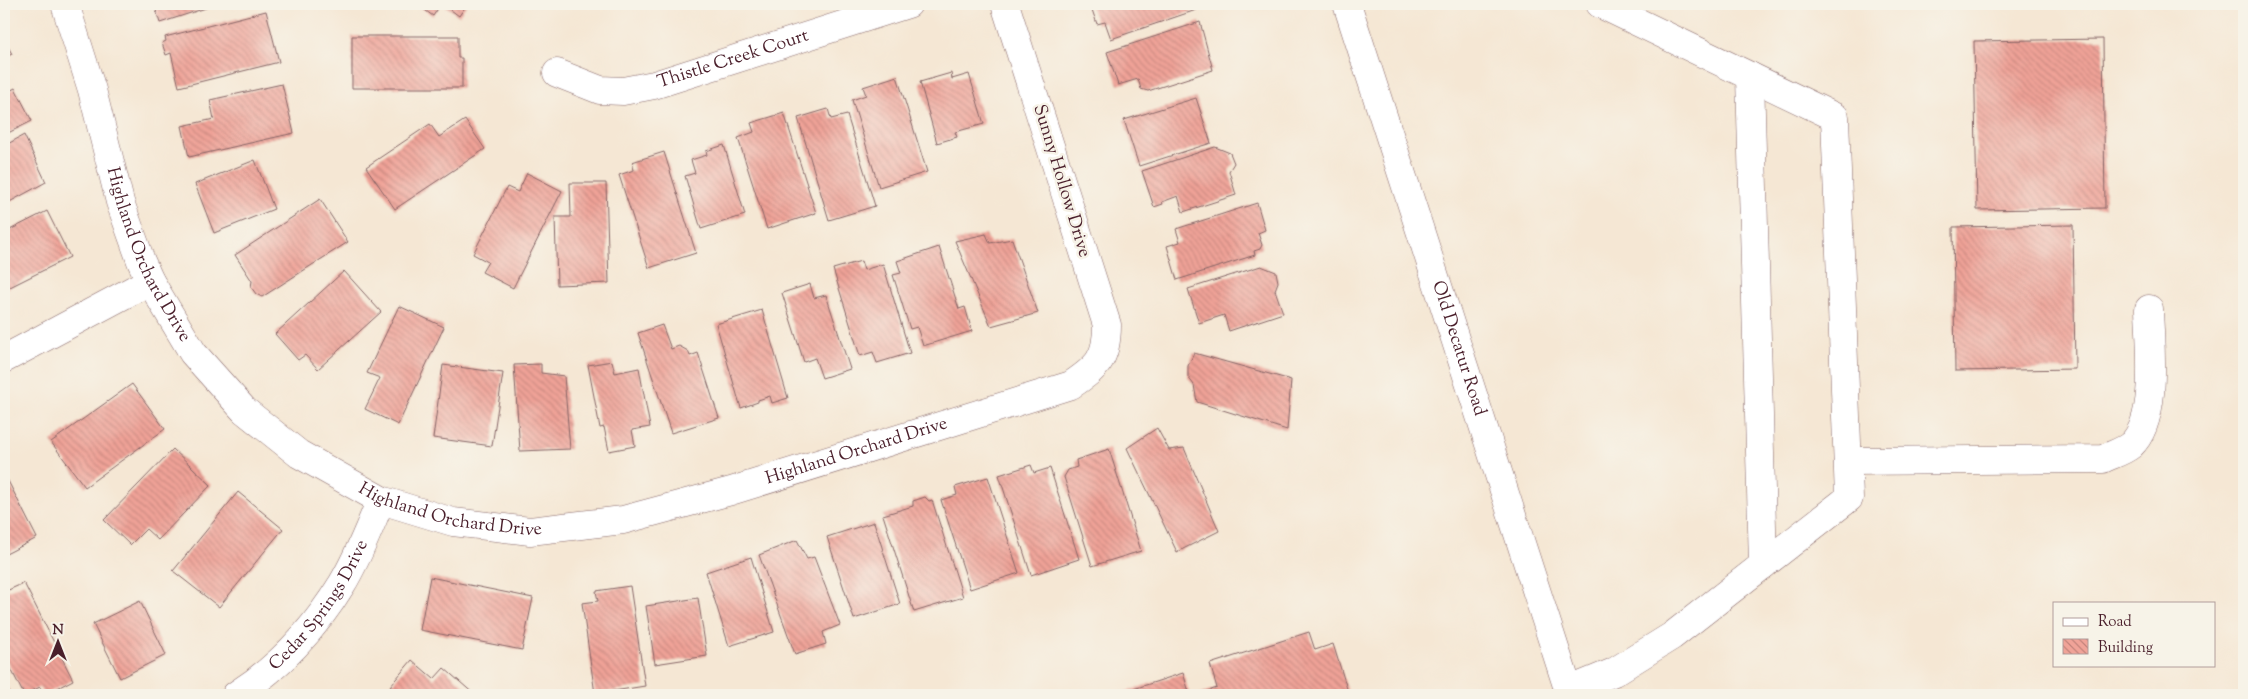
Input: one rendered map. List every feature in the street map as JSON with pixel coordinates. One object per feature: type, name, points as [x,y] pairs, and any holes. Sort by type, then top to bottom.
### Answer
[{"type":"street","name":"Highland Orchard Drive","points":[[65,4],[92,90],[120,202],[150,281],[193,353],[244,410],[299,454],[382,500],[453,522],[530,531],[623,520],[731,491],[1071,385],[1091,372],[1102,359]]},
{"type":"street","name":"Thistle Creek Court","points":[[557,73],[600,90],[623,91],[654,85],[908,4]]},
{"type":"street","name":"Sunny Hollow Drive","points":[[1005,4],[1107,325],[1107,342],[1102,359]]},
{"type":"street","name":"Old Decatur Road","points":[[1347,4],[1569,693]]},
{"type":"street","points":[[1569,693],[1614,672],[1672,636],[1849,498],[1835,117],[1600,4]]},
{"type":"street","points":[[1750,76],[1763,565]]},
{"type":"street","points":[[4,359],[150,281]]},
{"type":"street","points":[[1848,461],[2103,459],[2110,456],[2131,445],[2147,420],[2152,374],[2148,309]]},
{"type":"street","name":"Cedar Springs Drive","points":[[236,695],[257,682],[303,639],[342,583],[382,500]]},
{"type":"building","points":[[154,4],[218,4],[160,23]]},
{"type":"building","points":[[424,4],[441,4],[433,16],[422,8]]},
{"type":"building","points":[[443,4],[467,4],[459,16]]},
{"type":"building","points":[[1090,4],[1201,4],[1202,8],[1111,39],[1105,22],[1097,24]]},
{"type":"building","points":[[266,11],[279,62],[179,87],[171,53],[166,55],[162,43],[166,41],[165,37]]},
{"type":"building","points":[[1200,22],[1213,70],[1148,91],[1141,89],[1138,79],[1118,85],[1107,52]]},
{"type":"building","points":[[352,36],[458,36],[458,58],[462,58],[462,88],[352,88]]},
{"type":"building","points":[[4,39],[12,54],[4,58]]},
{"type":"building","points":[[2103,39],[2105,208],[1977,210],[1974,41]]},
{"type":"building","points":[[951,73],[952,79],[969,74],[984,124],[955,132],[957,137],[937,143],[920,82]]},
{"type":"building","points":[[897,76],[927,172],[879,187],[852,100],[866,95],[863,87]]},
{"type":"building","points":[[282,84],[294,133],[189,157],[182,126],[214,119],[210,100]]},
{"type":"building","points":[[15,88],[32,121],[4,135],[4,94]]},
{"type":"building","points":[[1196,98],[1211,143],[1139,166],[1124,120]]},
{"type":"building","points":[[828,109],[831,119],[847,115],[875,206],[829,220],[798,118]]},
{"type":"building","points":[[784,113],[816,213],[767,229],[738,138],[754,132],[751,123]]},
{"type":"building","points":[[465,120],[485,149],[395,209],[366,167],[430,124],[439,137]]},
{"type":"building","points":[[24,135],[46,182],[4,205],[4,146]]},
{"type":"building","points":[[724,145],[745,215],[701,229],[685,176],[695,173],[691,160],[707,155],[706,151]]},
{"type":"building","points":[[1215,147],[1230,153],[1234,163],[1229,171],[1236,195],[1183,212],[1178,196],[1154,207],[1142,171]]},
{"type":"building","points":[[664,152],[696,253],[649,268],[619,175],[634,170],[632,162]]},
{"type":"building","points":[[255,160],[274,209],[214,233],[195,184]]},
{"type":"building","points":[[527,173],[562,191],[513,288],[482,272],[488,262],[473,254],[507,187],[518,192]]},
{"type":"building","points":[[570,183],[606,183],[609,283],[557,285],[555,217],[571,217]]},
{"type":"building","points":[[320,199],[348,242],[262,297],[256,294],[251,287],[252,281],[235,255]]},
{"type":"building","points":[[1257,203],[1265,230],[1258,233],[1262,245],[1260,249],[1254,251],[1255,255],[1177,280],[1167,246],[1180,242],[1176,229]]},
{"type":"building","points":[[47,211],[70,257],[4,290],[4,233]]},
{"type":"building","points":[[2073,225],[2075,369],[1955,371],[1953,227]]},
{"type":"building","points":[[986,234],[990,243],[1012,239],[1038,313],[991,326],[955,241]]},
{"type":"building","points":[[939,247],[959,309],[965,307],[972,331],[923,346],[917,327],[910,329],[893,275],[901,273],[897,261]]},
{"type":"building","points":[[861,261],[864,270],[883,264],[910,353],[877,363],[873,352],[860,356],[833,269]]},
{"type":"building","points":[[1261,266],[1276,272],[1278,282],[1275,290],[1283,313],[1229,331],[1224,315],[1199,323],[1188,289]]},
{"type":"building","points":[[344,271],[381,312],[318,369],[305,355],[298,360],[275,334]]},
{"type":"building","points":[[810,284],[814,298],[826,295],[850,369],[822,378],[815,358],[804,362],[782,293]]},
{"type":"building","points":[[399,306],[444,327],[398,425],[365,409],[380,378],[367,373]]},
{"type":"building","points":[[762,310],[788,398],[772,403],[770,396],[741,408],[716,324]]},
{"type":"building","points":[[662,325],[671,349],[679,346],[688,351],[690,356],[698,353],[719,418],[671,433],[638,333]]},
{"type":"building","points":[[1194,353],[1291,380],[1287,430],[1197,402],[1194,385],[1188,377],[1188,366]]},
{"type":"building","points":[[612,361],[615,373],[639,368],[650,427],[632,430],[635,446],[609,451],[604,427],[600,428],[588,365]]},
{"type":"building","points":[[541,364],[541,373],[564,376],[570,449],[520,451],[514,365]]},
{"type":"building","points":[[443,365],[503,373],[492,446],[433,438]]},
{"type":"building","points":[[132,384],[165,429],[85,487],[51,442]]},
{"type":"building","points":[[1157,428],[1169,450],[1184,448],[1219,531],[1177,552],[1127,448]]},
{"type":"building","points":[[173,449],[211,485],[158,540],[146,529],[130,545],[104,520]]},
{"type":"building","points":[[1109,449],[1141,551],[1092,566],[1064,477],[1068,470],[1077,467],[1076,460]]},
{"type":"building","points":[[1031,465],[1034,473],[1050,468],[1079,559],[1031,575],[999,475]]},
{"type":"building","points":[[4,473],[37,538],[4,555]]},
{"type":"building","points":[[988,477],[1019,573],[970,589],[941,500],[957,495],[955,487]]},
{"type":"building","points":[[238,492],[283,529],[219,607],[173,571]]},
{"type":"building","points":[[925,497],[929,501],[932,500],[963,597],[914,612],[883,515],[913,506],[913,501]]},
{"type":"building","points":[[874,522],[900,604],[854,619],[827,537]]},
{"type":"building","points":[[797,540],[807,559],[814,557],[840,625],[823,632],[826,644],[795,654],[759,555]]},
{"type":"building","points":[[751,557],[774,632],[729,646],[706,572]]},
{"type":"building","points":[[430,577],[533,598],[522,650],[420,630]]},
{"type":"building","points":[[24,583],[73,680],[44,695],[40,687],[24,695],[4,655],[4,592]]},
{"type":"building","points":[[630,586],[645,686],[595,694],[582,603],[598,601],[596,591]]},
{"type":"building","points":[[698,598],[707,656],[655,664],[646,606]]},
{"type":"building","points":[[140,601],[166,655],[120,678],[93,624]]},
{"type":"building","points":[[1309,632],[1315,650],[1333,644],[1349,695],[1196,695],[1217,688],[1210,664]]},
{"type":"building","points":[[412,660],[434,679],[444,668],[475,695],[400,695],[390,686]]},
{"type":"building","points":[[1183,673],[1190,695],[1115,695]]},
{"type":"building","points":[[4,682],[11,695],[4,695]]}]
